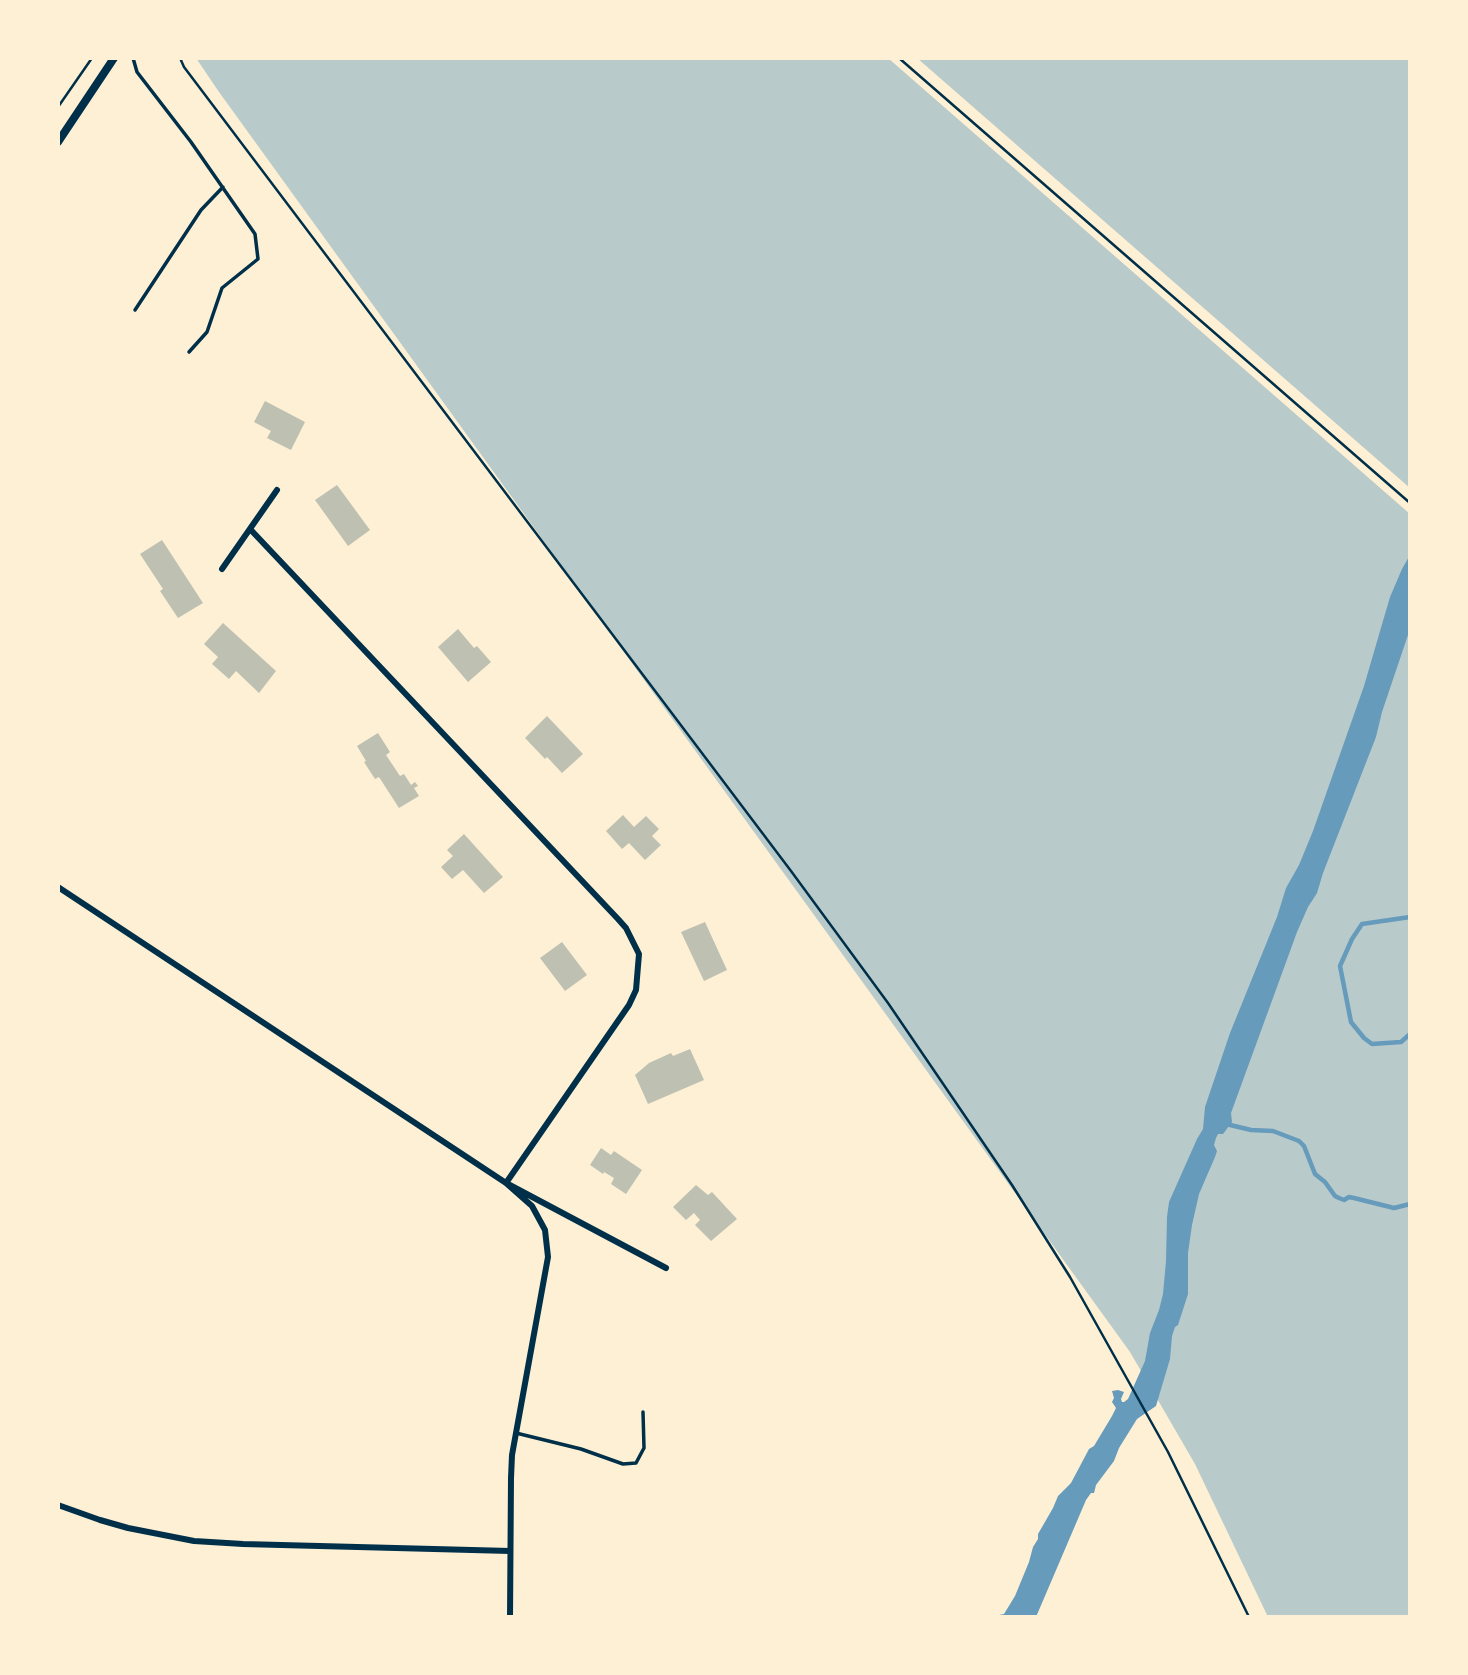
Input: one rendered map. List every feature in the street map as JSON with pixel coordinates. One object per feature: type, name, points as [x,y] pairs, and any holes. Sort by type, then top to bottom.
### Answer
[{"type":"street","points":[[58,142],[114,58]]},
{"type":"street","points":[[222,569],[277,490]]},
{"type":"street","points":[[250,529],[618,919],[626,928],[639,954],[636,990],[629,1005],[506,1183]]},
{"type":"street","points":[[58,887],[506,1183],[666,1268]]},
{"type":"street","points":[[506,1183],[532,1206],[545,1230],[548,1257],[512,1455],[510,1617]]},
{"type":"street","points":[[58,1506],[100,1521],[194,1541],[510,1551]]},
{"type":"lane","points":[[133,58],[137,72],[191,142],[255,234],[258,259],[222,288],[207,332],[189,352]]},
{"type":"lane","points":[[135,310],[201,209],[223,187]]},
{"type":"lane","points":[[516,1433],[581,1449],[623,1464],[636,1463],[644,1448],[643,1412]]},
{"type":"path","points":[[58,107],[92,58]]},
{"type":"path","points":[[180,58],[184,67],[888,1003],[1012,1185],[1070,1277],[1168,1452],[1249,1617]]},
{"type":"path","points":[[899,58],[1410,503]]},
{"type":"shaded area","points":[[196,58],[888,58],[1410,514],[1410,1617],[1268,1617],[1195,1464],[1130,1352]]},
{"type":"shaded area","points":[[917,58],[1410,58],[1410,488]]},
{"type":"water","points":[[1410,555],[1410,629],[1376,737],[1317,893],[1297,932],[1231,1113],[1232,1122],[1223,1134],[1218,1134],[1216,1138],[1214,1145],[1217,1151],[1199,1194],[1192,1225],[1188,1253],[1188,1294],[1172,1336],[1170,1359],[1156,1406],[1137,1419],[1114,1461],[1096,1485],[1094,1493],[1086,1500],[1036,1617],[997,1617],[1004,1614],[1015,1596],[1038,1534],[1058,1496],[1071,1483],[1089,1449],[1094,1446],[1112,1416],[1116,1408],[1112,1402],[1112,1391],[1124,1392],[1122,1402],[1128,1399],[1145,1361],[1150,1333],[1163,1294],[1169,1202],[1203,1129],[1205,1107],[1230,1033],[1286,888],[1313,831],[1364,686],[1390,597]]},
{"type":"building","points":[[265,401],[305,422],[291,450],[267,438],[271,431],[254,422]]},
{"type":"building","points":[[337,485],[370,530],[348,546],[315,500]]},
{"type":"building","points":[[162,540],[203,603],[178,618],[140,554]]},
{"type":"building","points":[[223,623],[276,671],[259,693],[236,671],[229,679],[212,664],[218,657],[204,644]]},
{"type":"building","points":[[458,629],[474,648],[477,646],[491,662],[468,682],[438,647]]},
{"type":"building","points":[[547,716],[583,754],[562,773],[525,738]]},
{"type":"building","points":[[378,733],[390,752],[386,755],[400,776],[404,774],[411,785],[415,782],[418,786],[414,788],[419,796],[399,808],[379,777],[375,779],[357,746]]},
{"type":"building","points":[[623,815],[634,827],[646,816],[659,829],[652,836],[661,845],[645,860],[629,843],[622,849],[606,831]]},
{"type":"building","points":[[464,834],[503,877],[484,893],[463,870],[452,879],[441,867],[453,856],[447,850]]},
{"type":"building","points":[[705,922],[727,970],[704,981],[681,932]]},
{"type":"building","points":[[562,942],[587,975],[565,991],[540,958]]},
{"type":"building","points":[[690,1049],[704,1080],[648,1104],[635,1075],[649,1063],[671,1053],[673,1056]]},
{"type":"building","points":[[601,1148],[611,1155],[614,1151],[642,1170],[626,1194],[611,1184],[614,1178],[590,1165]]},
{"type":"building","points":[[696,1185],[708,1195],[712,1192],[737,1219],[711,1241],[695,1225],[700,1220],[694,1213],[686,1220],[673,1207]]},
{"type":"waterway","points":[[1410,917],[1362,924],[1340,966],[1351,1022],[1364,1038],[1372,1044],[1401,1042],[1410,1034]]},
{"type":"waterway","points":[[1226,1124],[1251,1130],[1273,1131],[1299,1141],[1304,1146],[1315,1174],[1339,1198],[1344,1200],[1349,1197],[1394,1208],[1410,1204]]}]
